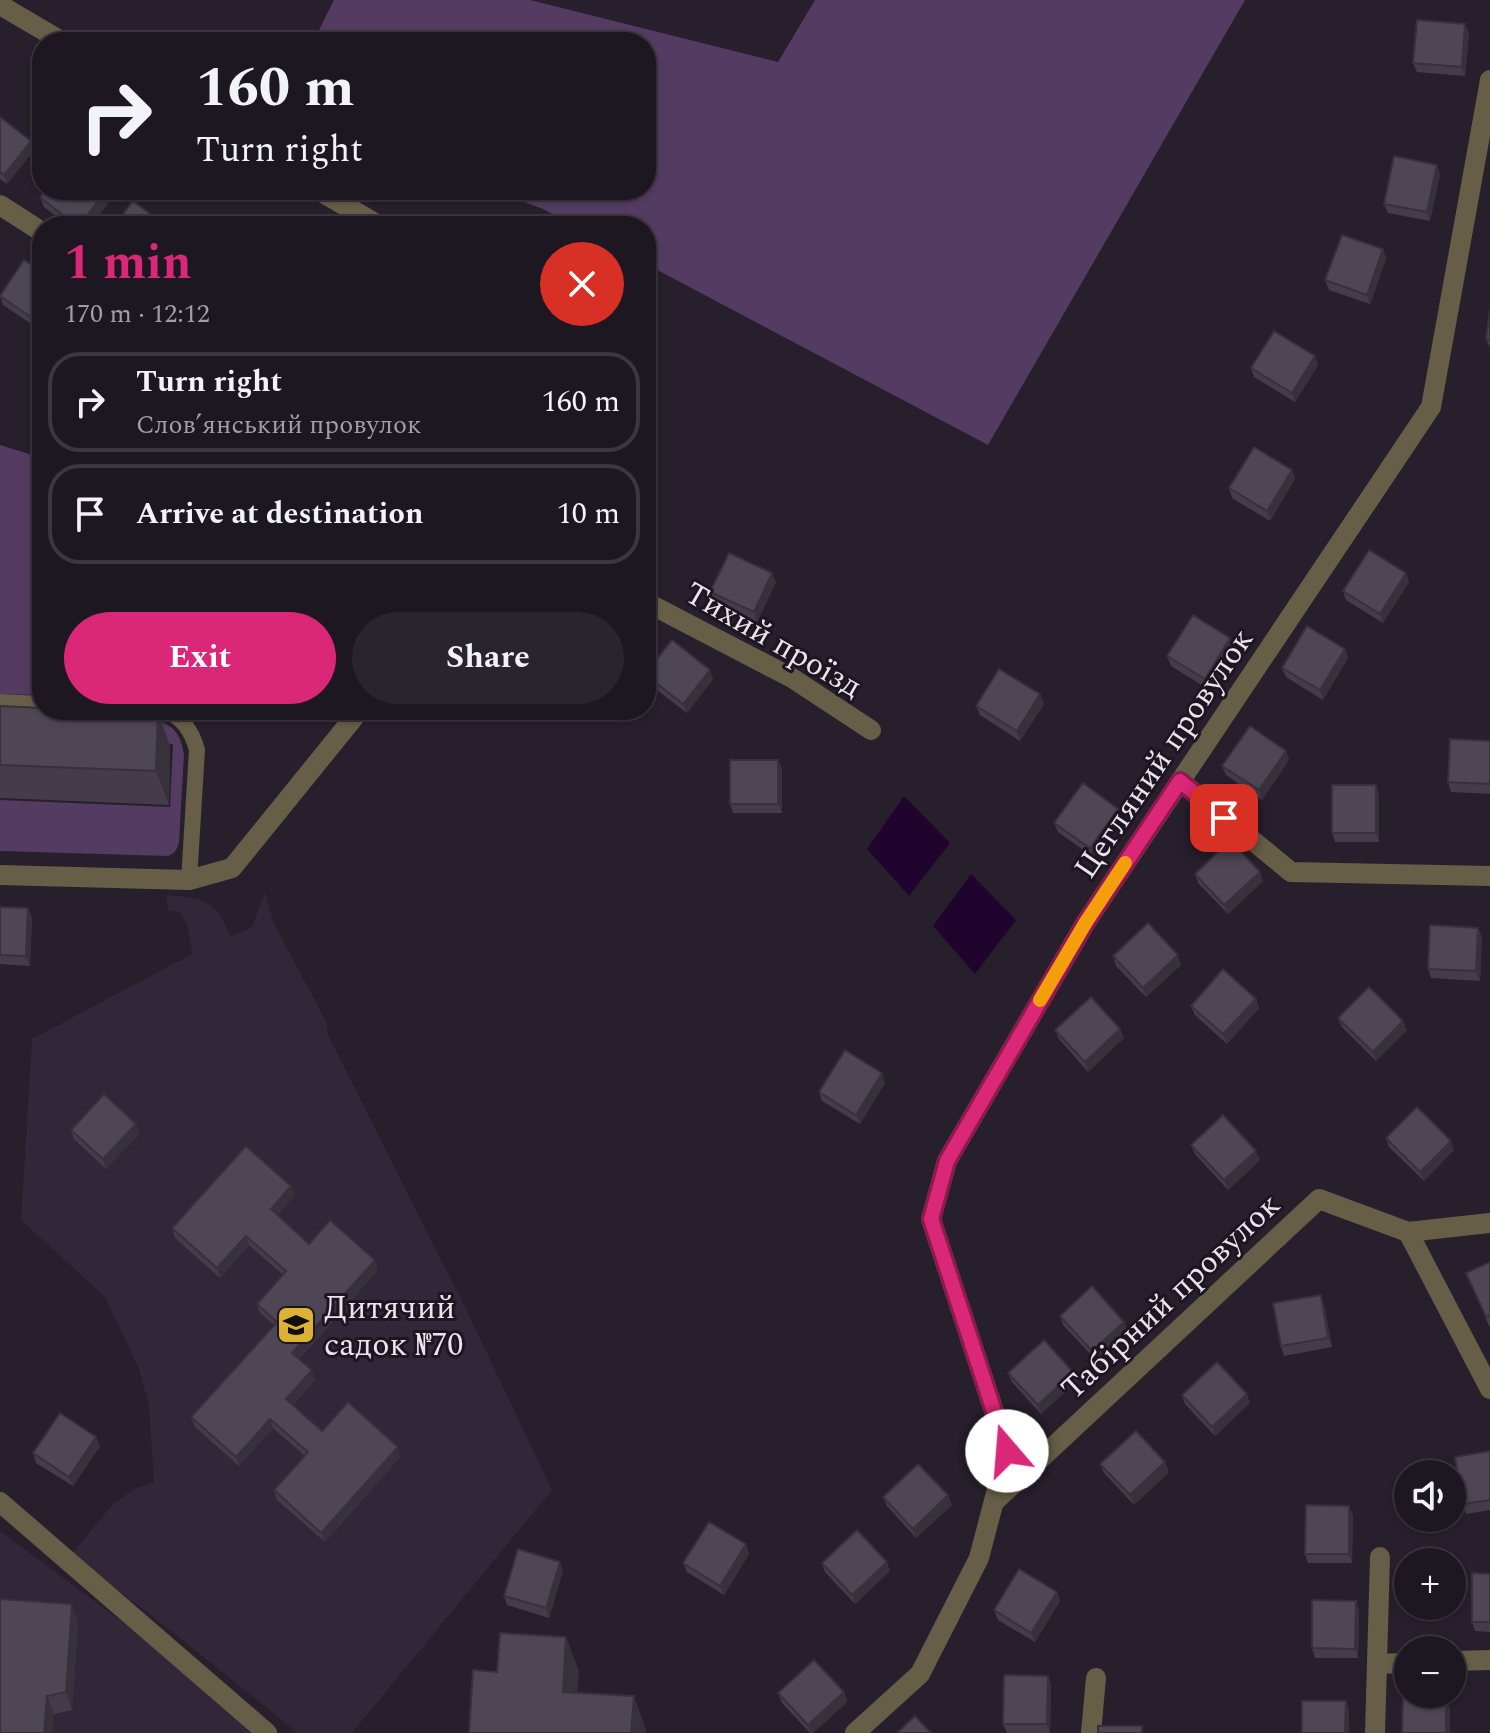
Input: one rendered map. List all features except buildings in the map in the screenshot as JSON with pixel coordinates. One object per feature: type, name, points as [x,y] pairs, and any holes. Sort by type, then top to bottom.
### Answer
[{"type":"street","points":[[0,5],[46,32]]},
{"type":"street","name":"Цегляний провулок","points":[[994,1502],[1007,1451],[931,1219],[947,1161],[1086,922],[1431,407],[1490,80]]},
{"type":"street","points":[[335,200],[363,216]]},
{"type":"street","points":[[0,205],[32,226]]},
{"type":"street","name":"Тихий проїзд","points":[[656,607],[792,678],[871,730]]},
{"type":"street","points":[[0,875],[189,880],[232,868],[352,720]]},
{"type":"street","points":[[1180,781],[1291,872],[1490,876]]},
{"type":"street","name":"Табірний провулок","points":[[994,1502],[1319,1199],[1408,1232],[1490,1223]]},
{"type":"street","points":[[1408,1232],[1490,1389]]},
{"type":"street","points":[[0,1502],[267,1733]]},
{"type":"street","points":[[855,1733],[920,1674],[979,1558],[994,1502]]},
{"type":"street","points":[[1375,1733],[1380,1557]]},
{"type":"street","points":[[1466,1661],[1490,1660]]},
{"type":"street","points":[[1377,1664],[1394,1663]]},
{"type":"street","points":[[1091,1733],[1096,1678]]},
{"type":"lane","points":[[0,702],[32,704]]},
{"type":"lane","points":[[181,720],[193,734],[197,750],[189,880]]},
{"type":"shaded area","points":[[334,0],[530,0],[778,62],[815,0],[1245,0],[988,445],[656,269],[656,216],[556,216],[519,200],[656,200],[656,32],[318,32]]},
{"type":"shaded area","points":[[0,445],[32,455],[32,695],[0,694]]},
{"type":"shaded area","points":[[156,721],[176,732],[184,754],[179,842],[174,852],[168,856],[0,851],[0,800],[170,807],[173,744],[127,743]]},
{"type":"shaded area","points":[[904,796],[950,843],[909,896],[867,849]]},
{"type":"shaded area","points":[[971,874],[1016,920],[975,974],[933,926]]},
{"type":"shaded area","name":"Дитячий садок №70","points":[[265,892],[274,924],[327,1023],[327,1033],[467,1311],[552,1490],[352,1733],[298,1733],[145,1610],[69,1557],[113,1504],[134,1489],[154,1482],[149,1406],[139,1369],[105,1297],[21,1220],[32,1039],[192,954],[188,927],[180,912],[168,911],[166,895],[188,897],[213,907],[231,937],[252,927]]},
{"type":"shaded area","points":[[0,1531],[190,1672],[270,1733],[0,1733]]},
{"type":"slow traffic","points":[[1040,1000],[1125,863]]},
{"type":"place","name":"Дитячий садок №70","points":[[296,1325]]},
{"type":"route","points":[[1007,1451],[931,1219],[947,1161],[1086,922],[1180,781],[1224,818]]}]
